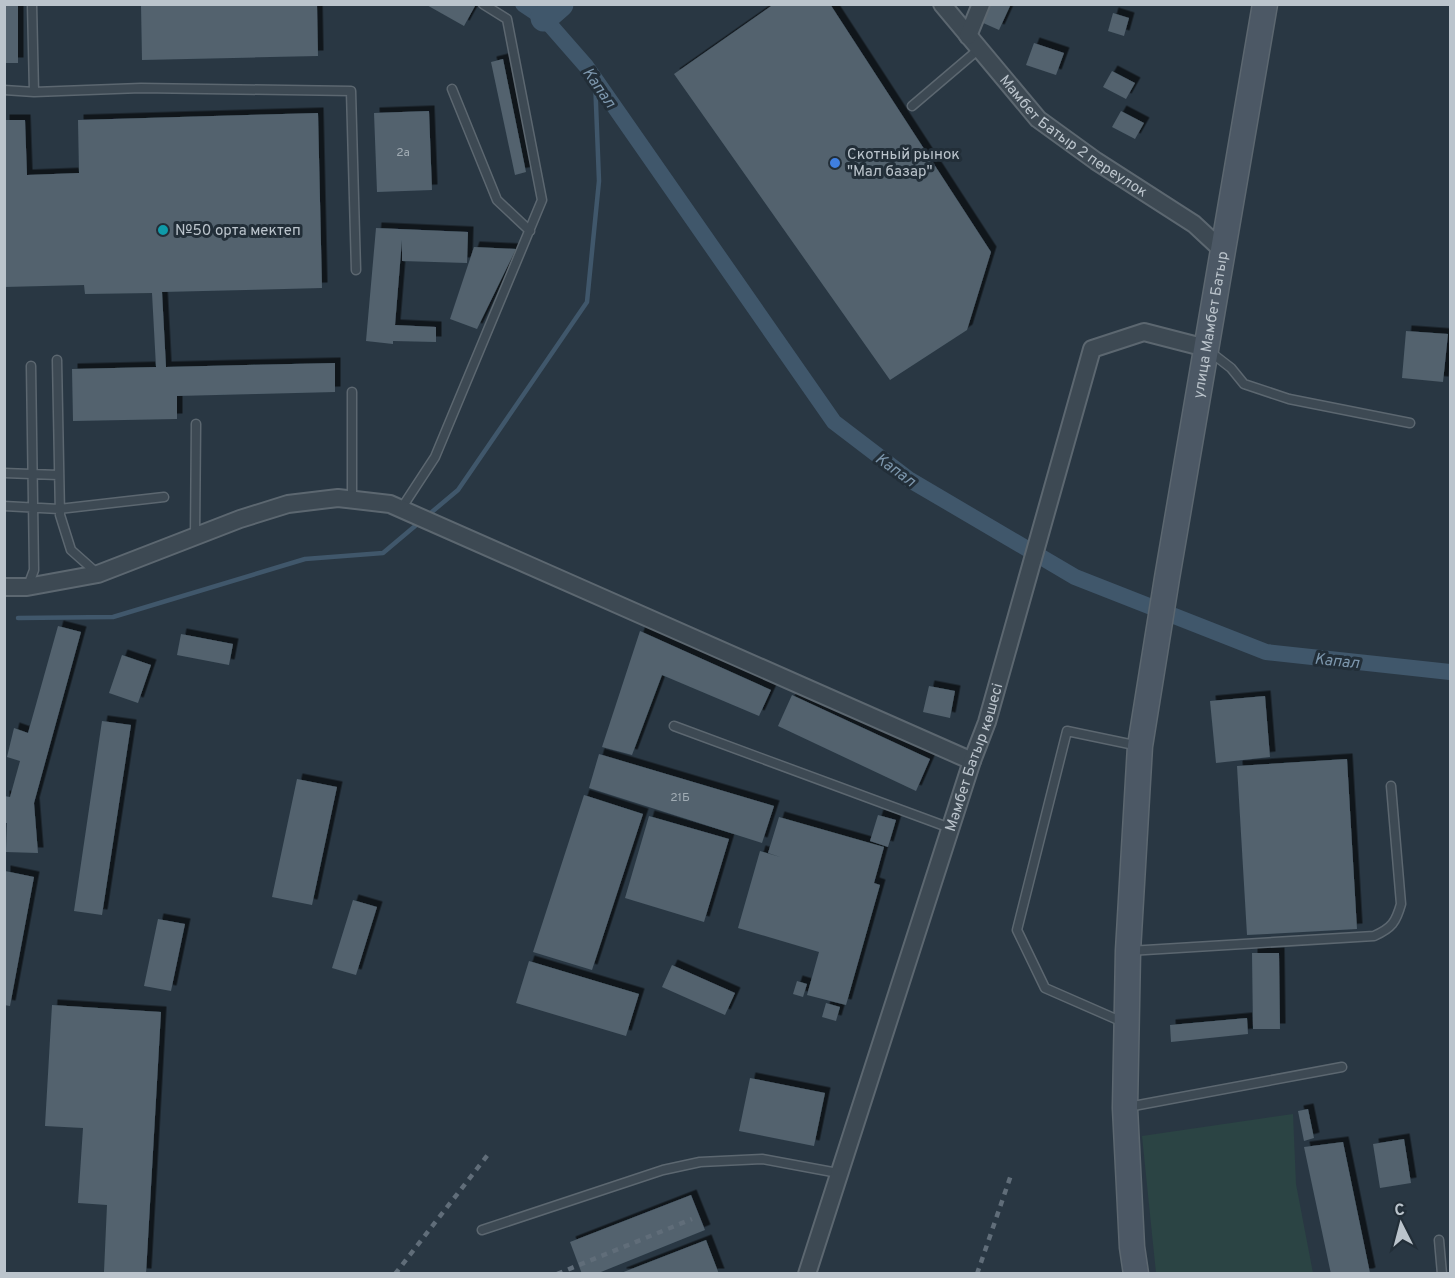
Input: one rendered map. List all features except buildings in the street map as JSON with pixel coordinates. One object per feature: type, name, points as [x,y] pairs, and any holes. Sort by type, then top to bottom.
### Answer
[{"type":"main road","name":"улица Мамбет Батыр","points":[[1140,746],[1265,4]]},
{"type":"main road","points":[[1136,1274],[1132,1247],[1125,1108],[1128,951],[1140,746]]},
{"type":"street","name":"Мамбет Батыр 2 переулок","points":[[942,4],[1038,119],[1096,161],[1194,224],[1222,250]]},
{"type":"street","points":[[974,42],[981,4]]},
{"type":"street","name":"Мәмбет Батыр көшесі","points":[[807,1274],[950,828],[987,722],[1092,349],[1144,332],[1206,348]]},
{"type":"street","points":[[4,587],[27,587],[98,574],[240,519],[288,504],[338,498],[390,504],[972,761]]},
{"type":"lane","points":[[32,4],[34,92]]},
{"type":"lane","points":[[408,512],[435,458],[542,200],[507,19],[483,4]]},
{"type":"lane","points":[[912,106],[974,42]]},
{"type":"lane","points":[[4,90],[34,92],[141,88],[351,91],[356,270]]},
{"type":"lane","points":[[452,89],[497,200],[530,231]]},
{"type":"lane","points":[[1206,348],[1230,368],[1244,384],[1289,399],[1410,423]]},
{"type":"lane","points":[[57,360],[59,509],[71,550],[98,574]]},
{"type":"lane","points":[[27,587],[34,570],[32,366]]},
{"type":"lane","points":[[352,392],[352,499]]},
{"type":"lane","points":[[195,537],[196,424]]},
{"type":"lane","points":[[4,473],[58,476]]},
{"type":"lane","points":[[4,506],[59,509],[164,497]]},
{"type":"lane","points":[[674,726],[950,828]]},
{"type":"lane","points":[[1126,1023],[1045,988],[1017,930],[1066,731],[1140,746]]},
{"type":"lane","points":[[1128,951],[1374,936],[1386,931],[1396,920],[1401,904],[1391,786]]},
{"type":"lane","points":[[1125,1108],[1342,1067]]},
{"type":"lane","points":[[482,1230],[663,1170],[700,1162],[762,1159],[838,1173]]},
{"type":"lane","points":[[1438,1240],[1442,1274]]},
{"type":"green space","points":[[1293,1114],[1296,1184],[1313,1273],[1156,1273],[1142,1136]]},
{"type":"waterway","name":"Капал","points":[[523,4],[544,18],[586,66],[834,422],[910,480],[1075,577],[1266,652],[1450,672]]},
{"type":"waterway","points":[[544,18],[560,4]]},
{"type":"waterway","points":[[427,516],[458,490],[587,302],[599,181],[595,79]]},
{"type":"waterway","points":[[18,618],[113,617],[305,559],[383,553],[421,521]]},
{"type":"railway","points":[[395,1274],[490,1152]]},
{"type":"railway","points":[[977,1274],[1011,1175]]},
{"type":"railway","points":[[557,1274],[692,1219]]},
{"type":"place","name":"Скотный рынок \"Мал базар\"","points":[[835,163]]},
{"type":"place","name":"№50 орта мектеп","points":[[163,230]]}]
